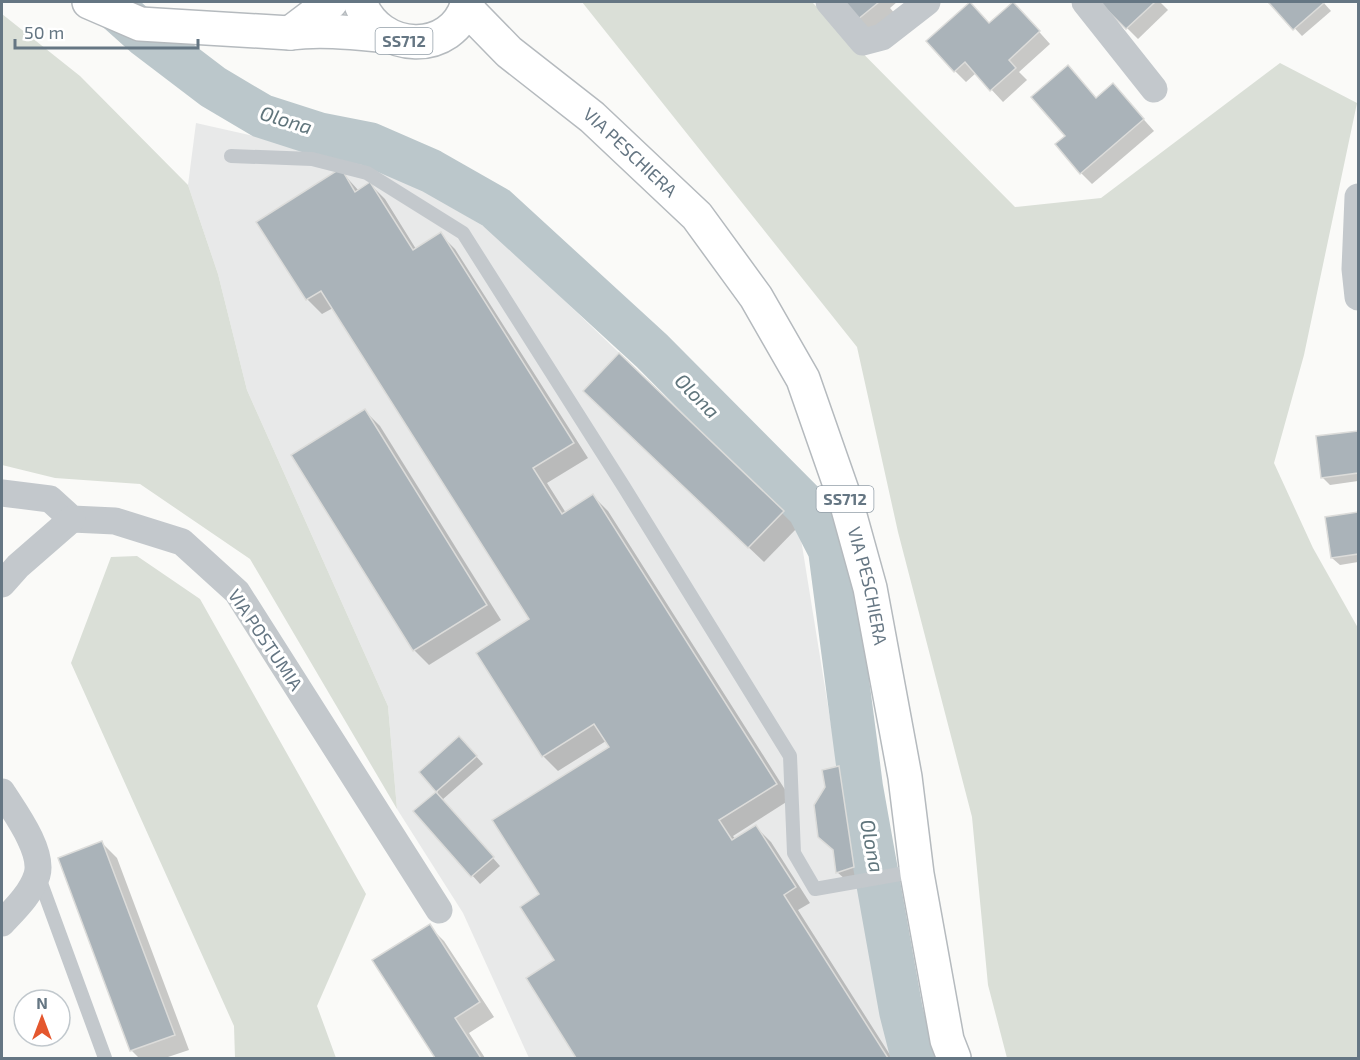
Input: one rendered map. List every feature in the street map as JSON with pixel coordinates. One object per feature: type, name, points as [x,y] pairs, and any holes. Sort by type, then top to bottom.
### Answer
[{"type":"main road","name":"SS712","points":[[89,2],[140,24],[290,33]]},
{"type":"main road","points":[[290,33],[331,2]]},
{"type":"main road","name":"SS712","points":[[360,2],[364,13],[374,26],[388,36]]},
{"type":"main road","name":"VIA PESCHIERA","points":[[290,33],[310,31],[388,36],[404,41],[421,42],[438,37],[455,25],[467,5],[509,52],[592,117],[697,216],[756,297],[804,379],[847,505],[870,588],[905,777],[908,874],[947,1040],[954,1059]]},
{"type":"main road","name":"VIA PESCHIERA","points":[[438,37],[509,52]]},
{"type":"street","points":[[829,2],[863,42],[882,38],[927,2]]},
{"type":"street","points":[[1085,2],[1154,89]]},
{"type":"street","points":[[1359,197],[1355,269],[1359,297]]},
{"type":"street","points":[[2,493],[50,499],[72,519],[18,566],[2,584]]},
{"type":"street","name":"VIA POSTUMIA","points":[[72,519],[115,521],[182,542],[237,592],[439,910]]},
{"type":"street","points":[[2,792],[34,843],[38,873],[24,898],[2,923]]},
{"type":"lane","points":[[231,156],[312,159],[367,173],[463,233],[624,487],[790,756],[794,853],[815,889],[908,874]]},
{"type":"lane","points":[[38,873],[105,1059]]},
{"type":"shaded area","points":[[582,2],[812,2],[1015,207],[1101,198],[1280,63],[1357,103],[1304,355],[1274,463],[1313,548],[1358,628],[1358,1058],[1007,1058],[988,985],[972,817],[898,532],[857,347]]},
{"type":"shaded area","points":[[2,14],[80,76],[188,185],[218,274],[247,390],[388,706],[397,809],[250,559],[140,484],[55,478],[2,465]]},
{"type":"shaded area","points":[[196,123],[382,165],[493,232],[784,511],[800,533],[854,867],[894,1058],[529,1058],[463,913],[397,809],[388,706],[247,390],[218,274],[188,185]]},
{"type":"shaded area","points":[[137,556],[200,599],[366,894],[317,1006],[336,1058],[235,1058],[234,1026],[71,663],[111,557]]},
{"type":"building","points":[[842,2],[879,2],[857,20]]},
{"type":"building","points":[[970,2],[989,23],[1013,2],[1040,31],[1009,60],[1016,68],[990,91],[965,62],[954,72],[926,41]]},
{"type":"building","points":[[1099,2],[1155,2],[1126,29]]},
{"type":"building","points":[[1268,2],[1325,2],[1293,30]]},
{"type":"building","points":[[1068,65],[1096,98],[1113,83],[1144,119],[1080,174],[1055,144],[1065,136],[1031,97]]},
{"type":"building","points":[[341,168],[355,192],[370,182],[413,250],[441,232],[574,443],[533,468],[562,514],[593,494],[777,784],[719,820],[732,840],[756,825],[796,887],[784,895],[888,1058],[576,1058],[526,978],[554,960],[520,907],[539,894],[492,820],[609,747],[594,724],[542,757],[476,653],[529,619],[321,291],[306,300],[256,222]]},
{"type":"building","points":[[619,353],[784,511],[748,548],[583,391]]},
{"type":"building","points":[[365,409],[487,605],[413,651],[291,455]]},
{"type":"building","points":[[1358,431],[1358,473],[1321,478],[1316,436]]},
{"type":"building","points":[[1358,512],[1358,554],[1331,558],[1325,517]]},
{"type":"building","points":[[459,736],[477,756],[436,792],[419,772]]},
{"type":"building","points":[[839,766],[854,867],[836,873],[833,850],[818,837],[814,805],[825,787],[822,770]]},
{"type":"building","points":[[436,792],[494,857],[471,877],[413,811]]},
{"type":"building","points":[[102,841],[175,1035],[130,1051],[58,858]]},
{"type":"building","points":[[430,924],[480,1002],[455,1018],[481,1058],[435,1058],[372,960]]},
{"type":"waterway","name":"Olona","points":[[108,2],[146,36],[213,87],[262,116],[318,134],[369,144],[431,171],[496,208],[652,351],[809,509],[830,550],[861,787],[901,1011],[913,1058]]}]
